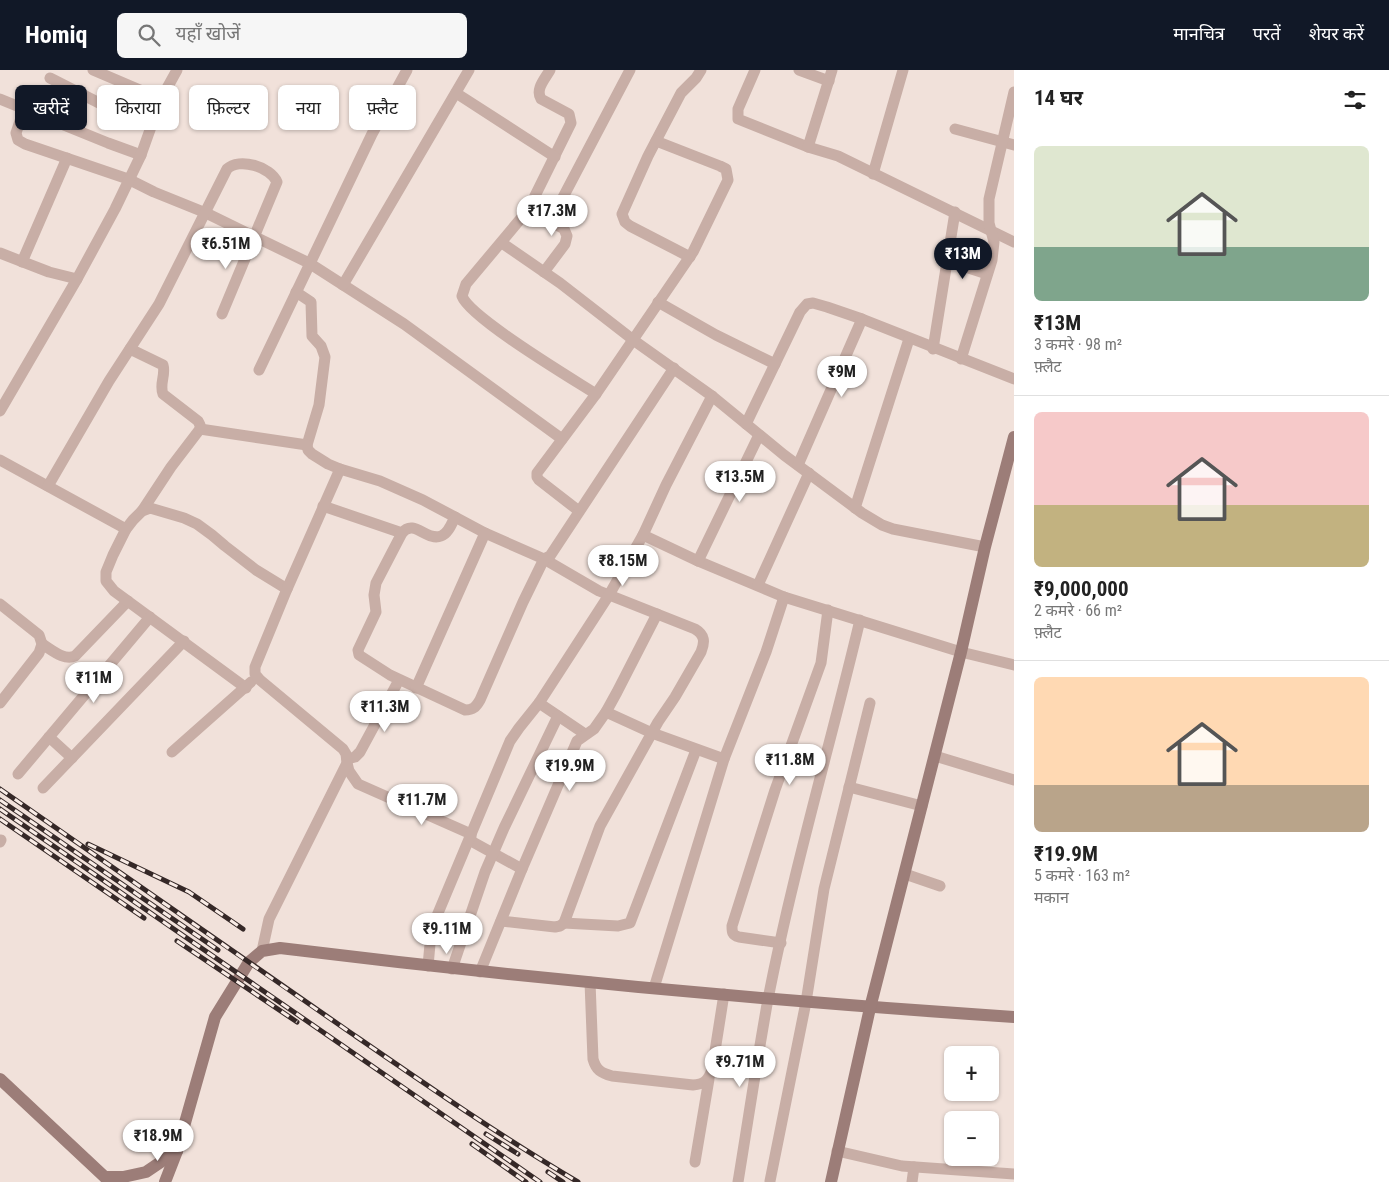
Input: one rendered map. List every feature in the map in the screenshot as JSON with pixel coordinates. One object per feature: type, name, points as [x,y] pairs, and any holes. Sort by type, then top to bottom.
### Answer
[{"type":"street","points":[[93,70],[108,73],[132,85]]},
{"type":"street","points":[[169,85],[177,70]]},
{"type":"street","points":[[259,370],[372,134],[407,70]]},
{"type":"street","points":[[343,285],[469,70]]},
{"type":"street","points":[[550,70],[538,94],[540,99],[569,114],[571,123],[528,210],[466,284],[462,296],[464,302],[488,322],[596,394]]},
{"type":"street","points":[[550,222],[630,70]]},
{"type":"street","points":[[690,257],[630,226],[625,222],[622,214],[681,93],[701,70]]},
{"type":"street","points":[[755,70],[738,109],[738,119],[808,147],[838,156],[1014,242]]},
{"type":"street","points":[[799,70],[830,75],[808,147]]},
{"type":"street","points":[[874,174],[903,70]]},
{"type":"street","points":[[50,78],[97,102]]},
{"type":"street","points":[[961,359],[994,252],[992,231],[989,223],[989,199],[1008,144],[1014,92]]},
{"type":"street","points":[[456,93],[555,157]]},
{"type":"street","points":[[0,99],[15,105]]},
{"type":"street","points":[[955,129],[1008,144]]},
{"type":"street","points":[[17,130],[18,140],[25,144],[128,179],[154,192],[206,213],[309,263],[404,324],[562,439]]},
{"type":"street","points":[[76,130],[140,154]]},
{"type":"street","points":[[0,411],[77,279],[115,209],[149,130]]},
{"type":"street","points":[[579,511],[537,477],[537,473],[596,394],[690,257],[728,180],[726,169],[656,141]]},
{"type":"street","points":[[22,262],[67,158]]},
{"type":"street","points":[[48,486],[130,348],[159,304],[206,213],[226,169],[231,164],[246,163],[269,172],[275,176],[277,182],[222,314]]},
{"type":"street","points":[[528,210],[564,229],[567,236],[565,244],[544,272]]},
{"type":"street","points":[[933,348],[955,212]]},
{"type":"street","points":[[502,242],[633,340],[712,396],[759,435],[874,521],[893,529],[985,546]]},
{"type":"street","points":[[0,253],[49,272],[77,279]]},
{"type":"street","points":[[947,261],[988,274]]},
{"type":"street","points":[[296,292],[311,302],[312,336],[321,346],[325,357],[319,405],[307,445],[308,450],[312,454],[340,469],[380,481],[423,500],[485,533],[544,559],[598,591],[700,632],[704,638],[704,645],[675,697],[658,722],[600,826],[564,923]]},
{"type":"street","points":[[658,302],[716,335],[775,364]]},
{"type":"street","points":[[746,424],[800,312],[807,304],[813,303],[862,319],[1014,379]]},
{"type":"street","points":[[798,465],[862,319]]},
{"type":"street","points":[[855,508],[909,339]]},
{"type":"street","points":[[130,348],[164,365],[161,389],[164,394],[198,421],[200,429],[171,467],[142,511],[126,529],[106,572],[106,581],[114,591],[246,688]]},
{"type":"street","points":[[455,517],[446,533],[441,536],[435,537],[410,528],[405,529],[402,533],[376,583],[374,595],[376,612],[359,644],[358,650],[359,655],[399,680],[465,710],[475,708],[480,700],[544,559],[550,556],[674,368]]},
{"type":"street","points":[[428,966],[431,933],[436,918],[510,741],[539,703],[610,595],[643,535],[666,485],[712,396]]},
{"type":"street","points":[[200,429],[307,445]]},
{"type":"street","points":[[698,561],[759,435]]},
{"type":"street","points":[[830,1182],[870,1008],[961,652],[985,546],[1014,438]]},
{"type":"street","points":[[0,460],[126,529]]},
{"type":"street","points":[[340,469],[255,666],[256,674],[260,680],[343,749],[350,771],[358,784],[471,834]]},
{"type":"street","points":[[758,585],[809,473]]},
{"type":"street","points":[[323,506],[402,533]]},
{"type":"street","points":[[142,511],[150,508],[197,524],[256,570],[287,589]]},
{"type":"street","points":[[416,688],[485,533]]},
{"type":"street","points":[[643,535],[698,561],[784,597],[961,652],[1014,664]]},
{"type":"street","points":[[654,988],[724,760],[766,652],[784,597]]},
{"type":"street","points":[[42,644],[64,657],[70,658],[75,656],[128,601]]},
{"type":"street","points":[[0,604],[39,635],[42,644],[39,652],[0,703]]},
{"type":"street","points":[[781,943],[739,938],[732,932],[732,926],[775,790],[821,663],[828,610]]},
{"type":"street","points":[[480,972],[577,742],[584,734],[594,729],[606,712],[657,614]]},
{"type":"street","points":[[18,774],[150,617]]},
{"type":"street","points":[[738,1182],[769,998],[810,815],[860,620]]},
{"type":"street","points":[[43,788],[184,641]]},
{"type":"street","points":[[172,752],[246,688],[256,674]]},
{"type":"street","points":[[262,951],[269,919],[347,761],[360,752],[399,680]]},
{"type":"street","points":[[539,703],[584,734]]},
{"type":"street","points":[[770,1181],[806,1002],[824,889],[870,703]]},
{"type":"street","points":[[606,712],[652,733],[724,760]]},
{"type":"street","points":[[452,969],[485,872],[558,716]]},
{"type":"street","points":[[49,737],[72,758]]},
{"type":"street","points":[[501,921],[555,927],[564,923],[618,926],[630,923],[696,750]]},
{"type":"street","points":[[935,756],[1014,780]]},
{"type":"street","points":[[849,787],[922,806]]},
{"type":"street","points":[[471,834],[471,841],[522,869]]},
{"type":"street","points":[[905,874],[940,886]]},
{"type":"street","points":[[166,1182],[177,1151],[215,1017],[249,962],[262,951],[280,948],[480,972],[870,1008],[1014,1017]]},
{"type":"street","points":[[590,982],[593,1059],[595,1067],[602,1073],[612,1076],[693,1085],[702,1085],[709,1079]]},
{"type":"street","points":[[696,1162],[724,994]]},
{"type":"street","points":[[0,1079],[107,1180],[146,1172],[177,1151]]},
{"type":"street","points":[[838,1151],[892,1164],[914,1167],[1014,1174]]},
{"type":"street","points":[[912,1182],[914,1167]]},
{"type":"railway","points":[[0,789],[435,1090],[578,1182]]},
{"type":"railway","points":[[0,800],[218,950]]},
{"type":"railway","points":[[0,809],[540,1182]]},
{"type":"railway","points":[[0,819],[144,918]]},
{"type":"railway","points":[[88,844],[189,892],[243,929]]},
{"type":"railway","points":[[177,941],[297,1022]]},
{"type":"railway","points":[[486,1134],[518,1154]]},
{"type":"railway","points":[[472,1144],[526,1182]]},
{"type":"railway","points":[[548,1172],[563,1182]]}]
